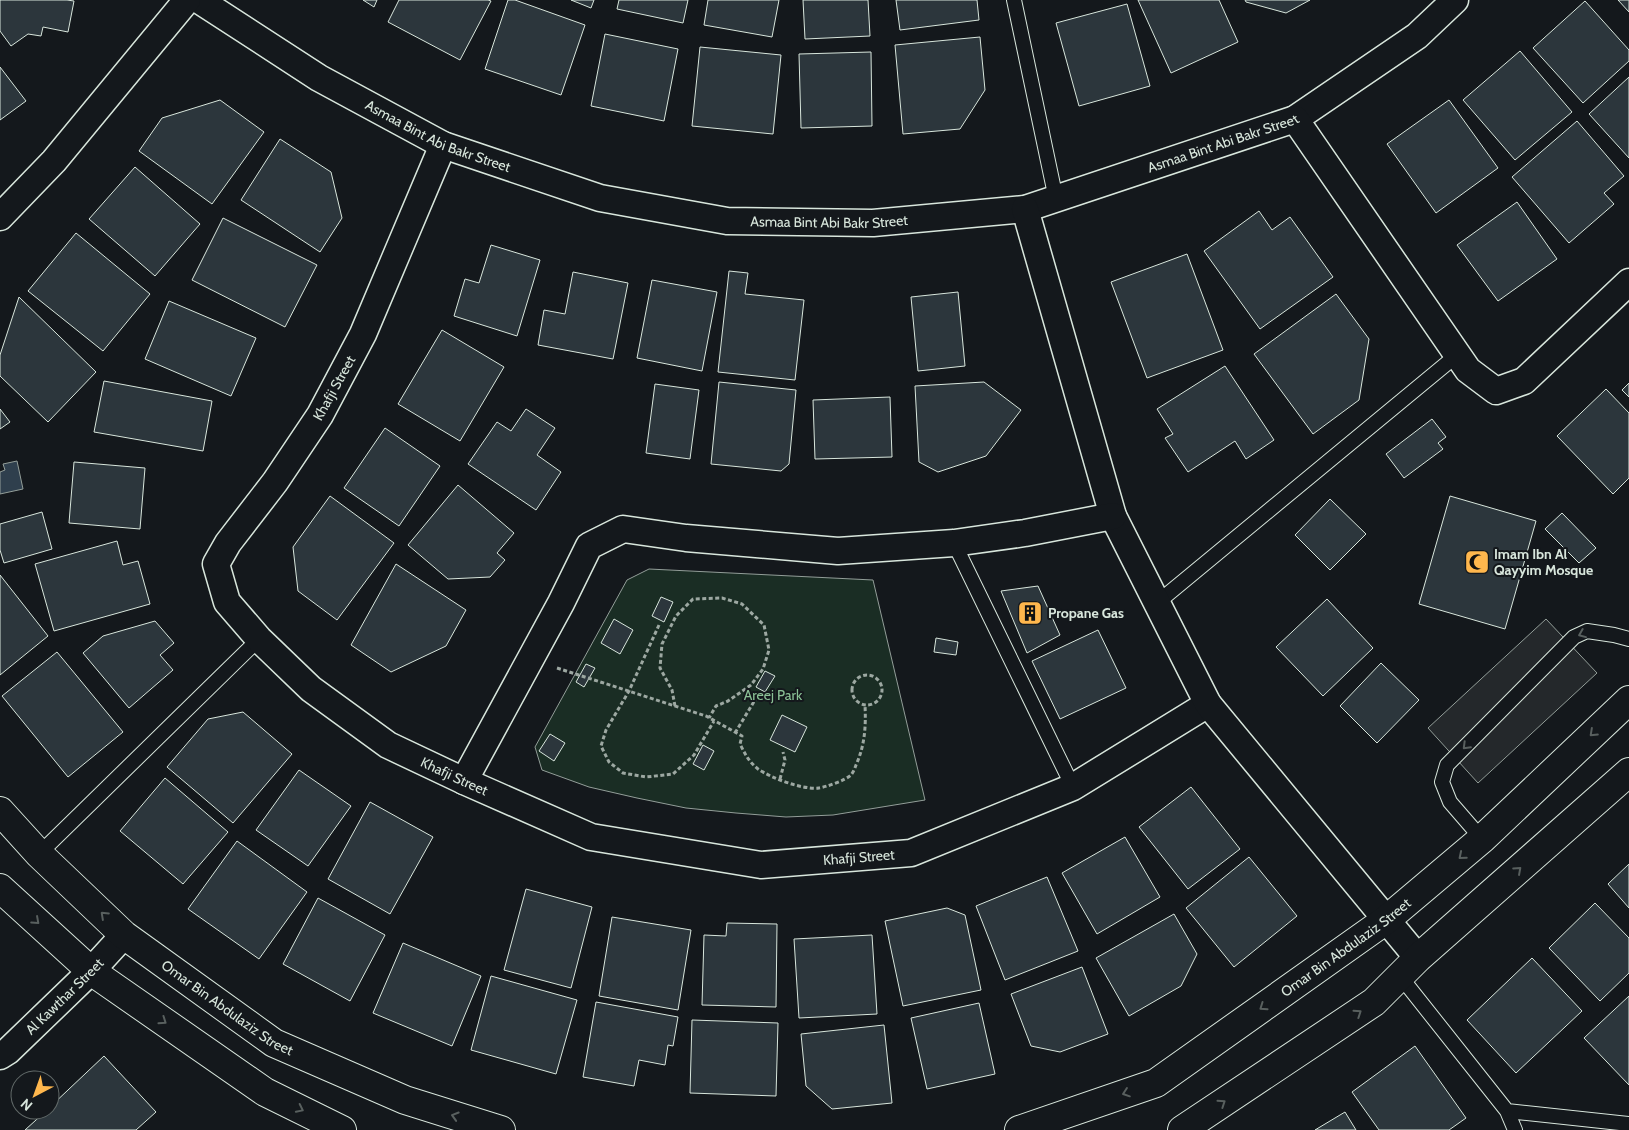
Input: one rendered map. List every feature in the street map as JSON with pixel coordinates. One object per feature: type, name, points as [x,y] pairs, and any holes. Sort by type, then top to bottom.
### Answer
[{"type":"street","points":[[0,217],[54,161],[188,0]]},
{"type":"street","name":"Asmaa Bint Abi Bakr Street","points":[[199,0],[320,78],[443,145],[600,198],[727,221],[872,223],[1025,210],[1295,118],[1417,36],[1455,0]]},
{"type":"street","points":[[1295,118],[1468,370],[1496,391],[1524,381],[1629,282]]},
{"type":"street","name":"Khafji Street","points":[[443,145],[363,334],[320,415],[275,482],[228,543],[216,564],[227,602],[259,639],[311,689],[388,744],[464,781],[591,837],[761,865],[911,853],[1073,787],[1208,704]]},
{"type":"street","points":[[1025,210],[1113,516],[1208,704],[1386,920],[1410,967]]},
{"type":"street","points":[[464,781],[561,603],[589,546],[622,529],[686,538],[838,551],[954,543],[1025,533],[1113,516]]},
{"type":"street","name":"Omar Bin Abdulaziz Street","points":[[1019,1130],[1156,1083],[1386,920],[1482,839],[1629,700]]},
{"type":"street","points":[[1182,1130],[1374,1002],[1410,967],[1629,772]]},
{"type":"street","name":"Omar Bin Abdulaziz Street","points":[[0,811],[39,854],[124,935],[274,1043],[405,1100],[501,1130]]},
{"type":"street","points":[[0,888],[91,971],[265,1092],[342,1130]]},
{"type":"street","name":"Al Kawthar Street","points":[[0,1056],[8,1051],[91,971],[124,935]]},
{"type":"lane","points":[[1014,0],[1056,199]]},
{"type":"lane","points":[[1157,603],[1457,355]]},
{"type":"lane","points":[[954,543],[1073,787]]},
{"type":"lane","points":[[1482,839],[1450,802],[1442,782],[1447,765],[1574,638],[1587,631],[1614,635],[1629,640]]},
{"type":"lane","points":[[39,854],[259,639]]},
{"type":"lane","points":[[1410,967],[1507,1111],[1515,1130]]},
{"type":"lane","points":[[1507,1111],[1629,1124]]},
{"type":"path","points":[[675,706],[672,690],[660,668],[662,644],[676,616],[694,599],[722,598],[742,604],[764,625],[769,650],[763,669],[751,684],[728,701],[716,706],[709,718]]},
{"type":"path","points":[[659,625],[629,691],[606,730],[601,746],[609,762],[623,773],[646,777],[673,774],[694,755],[714,721]]},
{"type":"path","points":[[531,659],[709,718],[742,736],[740,744],[748,759],[758,769],[780,779],[804,786],[820,788],[852,774],[862,752],[866,726],[865,705]]},
{"type":"path","points":[[868,674],[881,682],[883,692],[875,704],[865,705],[853,696],[852,686],[858,677],[868,674]]},
{"type":"path","points":[[735,733],[758,695]]},
{"type":"path","points":[[780,779],[785,760],[782,752]]},
{"type":"green space","name":"Areej Park","points":[[649,569],[873,580],[925,800],[833,815],[786,817],[686,808],[589,787],[542,770],[535,747],[627,580]]},
{"type":"shaded area","points":[[1546,619],[1597,673],[1478,783],[1428,728]]},
{"type":"water","points":[[17,461],[23,489],[0,494],[0,472],[5,470],[3,464]]},
{"type":"building","points":[[0,0],[74,1],[68,32],[43,27],[41,36],[28,34],[11,46],[0,31]]},
{"type":"building","points":[[363,0],[377,0],[374,7]]},
{"type":"building","points":[[399,0],[491,1],[460,60],[388,22]]},
{"type":"building","points":[[508,0],[515,0],[585,25],[561,95],[485,69]]},
{"type":"building","points":[[571,0],[594,0],[591,8]]},
{"type":"building","points":[[619,0],[688,0],[683,23],[617,9]]},
{"type":"building","points":[[708,0],[779,0],[772,37],[704,25]]},
{"type":"building","points":[[803,0],[868,0],[870,36],[805,39]]},
{"type":"building","points":[[896,0],[977,0],[979,20],[900,30]]},
{"type":"building","points":[[1138,0],[1219,0],[1238,42],[1171,73]]},
{"type":"building","points":[[1245,0],[1310,0],[1286,13],[1246,2]]},
{"type":"building","points":[[1618,0],[1629,0],[1629,12]]},
{"type":"building","points":[[1585,1],[1629,50],[1629,61],[1583,103],[1533,48]]},
{"type":"building","points":[[1127,4],[1150,86],[1079,106],[1056,23]]},
{"type":"building","points":[[605,34],[678,49],[664,121],[591,106]]},
{"type":"building","points":[[980,37],[985,90],[960,129],[903,134],[895,45]]},
{"type":"building","points":[[700,47],[781,55],[773,134],[692,126]]},
{"type":"building","points":[[1520,51],[1572,112],[1515,160],[1463,100]]},
{"type":"building","points":[[871,52],[872,126],[801,128],[799,54]]},
{"type":"building","points":[[0,67],[26,101],[0,120]]},
{"type":"building","points":[[1629,77],[1629,158],[1589,114]]},
{"type":"building","points":[[220,100],[264,132],[212,204],[139,151],[162,118]]},
{"type":"building","points":[[1449,100],[1498,168],[1436,213],[1387,144]]},
{"type":"building","points":[[1577,121],[1624,176],[1604,193],[1614,204],[1569,243],[1512,177]]},
{"type":"building","points":[[280,139],[331,172],[342,218],[320,252],[241,200]]},
{"type":"building","points":[[135,167],[200,224],[155,276],[89,219]]},
{"type":"building","points":[[1517,202],[1557,259],[1498,301],[1457,245]]},
{"type":"building","points":[[1259,211],[1272,230],[1290,217],[1333,277],[1260,329],[1204,251]]},
{"type":"building","points":[[223,218],[317,265],[285,327],[192,280]]},
{"type":"building","points":[[76,233],[150,294],[103,351],[28,291]]},
{"type":"building","points":[[491,245],[540,260],[517,336],[454,316],[465,279],[479,283]]},
{"type":"building","points":[[1187,254],[1223,350],[1147,378],[1111,282]]},
{"type":"building","points":[[729,271],[748,273],[745,294],[804,300],[795,380],[718,372]]},
{"type":"building","points":[[573,272],[628,283],[613,359],[538,345],[544,310],[565,314]]},
{"type":"building","points":[[652,280],[717,292],[702,371],[637,358]]},
{"type":"building","points":[[958,292],[965,366],[918,371],[911,297]]},
{"type":"building","points":[[1336,294],[1369,339],[1359,400],[1313,434],[1254,354]]},
{"type":"building","points":[[19,297],[96,372],[48,422],[0,376],[0,355]]},
{"type":"building","points":[[169,301],[256,338],[231,396],[145,359]]},
{"type":"building","points":[[442,330],[504,367],[460,441],[398,404]]},
{"type":"building","points":[[1225,366],[1274,440],[1246,459],[1235,441],[1188,472],[1165,438],[1173,434],[1157,409]]},
{"type":"building","points":[[104,381],[212,401],[203,451],[94,432]]},
{"type":"building","points":[[719,382],[796,390],[789,464],[781,471],[711,464]]},
{"type":"building","points":[[984,382],[1021,410],[986,456],[938,472],[919,462],[915,386]]},
{"type":"building","points":[[1629,383],[1629,397],[1622,390]]},
{"type":"building","points":[[655,384],[699,390],[690,459],[646,453]]},
{"type":"building","points":[[1606,389],[1629,413],[1629,478],[1613,494],[1557,436]]},
{"type":"building","points":[[890,397],[892,457],[815,459],[813,400]]},
{"type":"building","points":[[0,409],[10,422],[0,429]]},
{"type":"building","points":[[526,409],[555,428],[537,455],[561,472],[536,510],[468,464],[497,422],[511,431]]},
{"type":"building","points":[[1432,419],[1446,437],[1438,443],[1443,449],[1404,478],[1386,454]]},
{"type":"building","points":[[385,428],[440,466],[399,526],[344,488]]},
{"type":"building","points":[[74,462],[145,468],[140,529],[69,523]]},
{"type":"building","points":[[458,485],[514,533],[497,553],[505,560],[490,577],[448,579],[408,545]]},
{"type":"building","points":[[330,496],[394,543],[337,620],[298,591],[293,547]]},
{"type":"building","name":"Imam Ibn Al Qayyim Mosque","points":[[1450,496],[1536,521],[1505,629],[1419,604]]},
{"type":"building","points":[[1330,499],[1366,534],[1330,570],[1295,535]]},
{"type":"building","points":[[42,512],[52,549],[4,563],[0,550],[0,524]]},
{"type":"building","points":[[1562,513],[1596,548],[1579,563],[1545,529]]},
{"type":"building","points":[[117,541],[123,565],[138,561],[150,604],[54,631],[35,564]]},
{"type":"building","points":[[396,564],[466,610],[446,646],[391,672],[351,645]]},
{"type":"building","points":[[0,575],[48,636],[0,675]]},
{"type":"building","name":"Propane Gas","points":[[1038,586],[1060,635],[1027,653],[1001,591]]},
{"type":"building","points":[[661,597],[673,602],[664,622],[652,616]]},
{"type":"building","points":[[1327,599],[1373,648],[1323,696],[1276,647]]},
{"type":"building","points":[[614,619],[633,630],[620,654],[601,643]]},
{"type":"building","points":[[155,621],[174,643],[160,655],[173,670],[129,708],[83,653],[103,636]]},
{"type":"building","points":[[1098,630],[1126,688],[1060,719],[1032,661]]},
{"type":"building","points":[[936,638],[958,642],[956,655],[934,652]]},
{"type":"building","points":[[57,652],[123,732],[68,777],[2,696]]},
{"type":"building","points":[[1381,663],[1419,700],[1377,743],[1340,706]]},
{"type":"building","points":[[586,664],[595,668],[584,687],[576,682]]},
{"type":"building","points":[[765,671],[775,676],[765,692],[756,687]]},
{"type":"building","points":[[243,712],[292,754],[233,823],[167,767],[208,719]]},
{"type":"building","points":[[782,715],[807,727],[795,752],[770,740]]},
{"type":"building","points":[[550,734],[565,743],[554,761],[539,751]]},
{"type":"building","points":[[703,745],[714,751],[704,770],[693,764]]},
{"type":"building","points":[[299,770],[351,806],[308,866],[256,830]]},
{"type":"building","points":[[165,778],[228,832],[183,884],[120,831]]},
{"type":"building","points":[[1191,787],[1240,849],[1188,889],[1139,827]]},
{"type":"building","points":[[370,802],[433,837],[390,914],[328,879]]},
{"type":"building","points":[[1125,837],[1160,897],[1097,934],[1062,873]]},
{"type":"building","points":[[237,841],[307,892],[259,959],[188,909]]},
{"type":"building","points":[[1249,857],[1297,916],[1234,967],[1186,908]]},
{"type":"building","points":[[1629,864],[1629,908],[1608,884]]},
{"type":"building","points":[[1047,877],[1078,951],[1005,980],[976,906]]},
{"type":"building","points":[[526,889],[592,907],[571,988],[504,970]]},
{"type":"building","points":[[318,898],[385,935],[350,1001],[283,964]]},
{"type":"building","points":[[1595,903],[1629,938],[1629,973],[1600,1001],[1549,948]]},
{"type":"building","points":[[947,908],[965,915],[981,990],[903,1006],[885,921]]},
{"type":"building","points":[[1174,914],[1197,954],[1181,986],[1129,1016],[1096,958]]},
{"type":"building","points":[[612,917],[691,930],[678,1010],[599,996]]},
{"type":"building","points":[[727,923],[777,924],[776,1007],[702,1005],[704,935],[726,936]]},
{"type":"building","points":[[872,935],[877,1014],[799,1018],[794,939]]},
{"type":"building","points":[[403,943],[481,976],[452,1046],[373,1013]]},
{"type":"building","points":[[1532,958],[1582,1011],[1516,1073],[1467,1020]]},
{"type":"building","points":[[1082,967],[1108,1034],[1060,1052],[1031,1046],[1011,994]]},
{"type":"building","points":[[491,976],[577,1000],[556,1074],[471,1050]]},
{"type":"building","points":[[1629,996],[1629,1085],[1584,1038]]},
{"type":"building","points":[[596,1002],[678,1017],[673,1046],[668,1045],[665,1065],[639,1060],[634,1086],[583,1077]]},
{"type":"building","points":[[979,1003],[995,1074],[927,1089],[911,1018]]},
{"type":"building","points":[[692,1020],[778,1023],[776,1096],[690,1093]]},
{"type":"building","points":[[884,1025],[892,1103],[832,1109],[806,1086],[801,1034]]},
{"type":"building","points":[[1415,1046],[1466,1118],[1449,1130],[1379,1130],[1352,1092]]},
{"type":"building","points":[[104,1056],[156,1112],[136,1130],[25,1130],[36,1120],[60,1120],[60,1098]]},
{"type":"building","points":[[1345,1112],[1356,1130],[1315,1130]]},
{"type":"place","name":"Imam Ibn Al Qayyim Mosque","points":[[1477,562]]},
{"type":"place","name":"Propane Gas","points":[[1030,613]]}]
